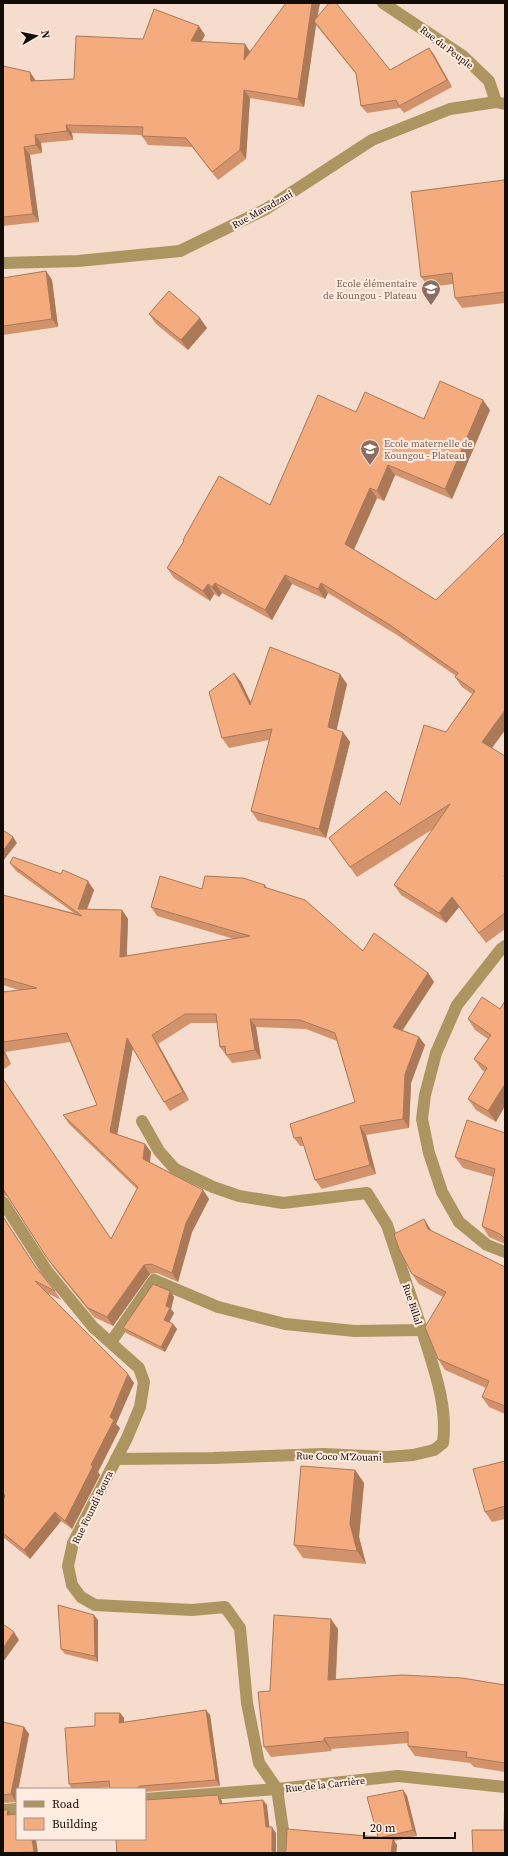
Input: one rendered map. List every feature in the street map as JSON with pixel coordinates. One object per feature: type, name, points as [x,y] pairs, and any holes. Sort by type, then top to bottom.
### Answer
[{"type":"street","name":"Rue du Peuple","points":[[383,3],[463,56],[489,81],[500,103]]},
{"type":"street","name":"Rue Mavadzani","points":[[3,263],[78,261],[180,251],[266,209],[372,140],[450,109],[500,103]]},
{"type":"street","points":[[505,946],[501,949],[457,1005],[436,1053],[425,1095],[422,1119],[429,1153],[442,1192],[459,1222],[487,1245],[505,1252]]},
{"type":"street","name":"Rue Billal","points":[[111,1342],[154,1280],[218,1307],[285,1324],[355,1331],[422,1330],[387,1225],[367,1193],[283,1203],[239,1196],[213,1187],[175,1169],[159,1151],[142,1121]]},
{"type":"street","name":"Rue Foundi Boura","points":[[3,1202],[47,1271],[94,1327],[139,1368],[144,1382],[140,1407],[127,1438],[73,1543],[68,1566],[72,1585],[81,1597],[95,1605],[192,1610],[225,1607],[240,1628],[247,1703],[259,1763],[277,1789]]},
{"type":"street","name":"Rue Coco M'Zouani","points":[[116,1459],[213,1458],[323,1454],[387,1457],[413,1455],[434,1450],[443,1443],[445,1425],[442,1401],[422,1330]]},
{"type":"street","name":"Rue de la Carrière","points":[[146,1799],[277,1789],[398,1776],[505,1787]]},
{"type":"street","points":[[277,1789],[283,1830],[283,1853]]},
{"type":"street","points":[[3,1810],[16,1809]]},
{"type":"building","points":[[286,3],[312,3],[298,99],[244,90],[240,150],[212,172],[186,138],[142,136],[143,127],[66,125],[67,131],[35,135],[36,145],[24,147],[33,214],[3,217],[3,66],[30,72],[31,81],[74,79],[76,36],[143,39],[154,9],[199,26],[191,41],[245,44],[244,60]]},
{"type":"building","points":[[329,3],[336,3],[390,70],[429,48],[447,80],[399,106],[396,100],[361,106],[356,73],[314,21]]},
{"type":"building","points":[[504,180],[505,292],[455,298],[452,273],[421,277],[411,192]]},
{"type":"building","points":[[46,271],[52,319],[3,326],[3,278]]},
{"type":"building","points":[[169,291],[200,318],[181,340],[149,314]]},
{"type":"building","points":[[440,381],[483,400],[445,489],[388,465],[377,491],[370,488],[345,544],[436,600],[505,532],[505,710],[482,742],[505,756],[505,913],[479,933],[452,897],[439,913],[394,885],[450,804],[350,867],[329,838],[386,791],[400,805],[424,725],[446,732],[475,691],[455,677],[458,673],[390,625],[321,583],[318,589],[285,575],[265,610],[215,583],[212,587],[208,584],[203,591],[167,568],[184,541],[183,540],[219,476],[270,505],[318,395],[356,412],[365,392],[424,419]]},
{"type":"building","points":[[270,647],[340,674],[328,727],[343,732],[319,829],[251,811],[272,729],[222,738],[209,692],[234,673],[250,705]]},
{"type":"building","points":[[3,830],[13,837],[3,851]]},
{"type":"building","points":[[13,857],[61,874],[63,870],[88,881],[78,909],[122,910],[120,957],[250,936],[151,907],[160,876],[202,889],[205,876],[243,878],[265,885],[264,887],[305,900],[363,951],[374,933],[428,973],[393,1027],[419,1037],[405,1074],[403,1119],[360,1126],[370,1165],[315,1180],[301,1137],[294,1138],[290,1124],[355,1102],[335,1033],[300,1020],[250,1019],[255,1050],[226,1055],[225,1046],[220,1047],[216,1014],[185,1014],[152,1035],[183,1092],[164,1102],[127,1038],[110,1132],[145,1144],[143,1159],[203,1190],[186,1223],[172,1273],[151,1264],[144,1265],[107,1317],[88,1308],[47,1258],[3,1189],[3,1079],[111,1239],[138,1187],[63,1115],[97,1105],[67,1033],[3,1042],[3,992],[37,988],[3,978],[3,895],[82,916],[10,863]]},
{"type":"building","points":[[482,997],[500,1009],[505,1001],[505,1084],[488,1111],[468,1099],[487,1068],[474,1059],[491,1035],[468,1019]]},
{"type":"building","points":[[467,1120],[505,1133],[505,1238],[500,1234],[482,1226],[495,1169],[455,1157]]},
{"type":"building","points":[[3,1217],[35,1266],[55,1291],[35,1281],[128,1374],[110,1417],[114,1420],[65,1521],[55,1512],[24,1550],[3,1533],[3,1501],[5,1495],[3,1494]]},
{"type":"building","points":[[424,1219],[428,1229],[505,1267],[505,1406],[482,1397],[489,1381],[438,1359],[425,1327],[446,1292],[412,1274],[399,1249],[394,1234]]},
{"type":"building","points":[[153,1284],[170,1291],[166,1306],[170,1308],[164,1320],[173,1324],[161,1347],[123,1328]]},
{"type":"building","points":[[505,1461],[505,1506],[485,1512],[473,1469]]},
{"type":"building","points":[[301,1466],[355,1470],[350,1524],[357,1551],[294,1545]]},
{"type":"building","points":[[58,1605],[94,1615],[95,1656],[61,1649]]},
{"type":"building","points":[[274,1615],[331,1619],[328,1680],[402,1675],[462,1678],[505,1685],[505,1763],[466,1757],[467,1752],[408,1746],[408,1732],[324,1738],[324,1741],[264,1747],[258,1692],[270,1691]]},
{"type":"building","points":[[3,1624],[14,1632],[3,1648]]},
{"type":"building","points":[[206,1710],[216,1780],[140,1786],[137,1788],[110,1788],[109,1781],[69,1784],[65,1728],[95,1726],[95,1713],[120,1713],[119,1723]]},
{"type":"building","points":[[3,1722],[24,1727],[11,1794],[3,1795]]},
{"type":"building","points":[[403,1790],[413,1830],[379,1838],[393,1839],[391,1853],[282,1853],[286,1851],[287,1829],[378,1837],[367,1797]]},
{"type":"building","points":[[505,1791],[505,1853],[473,1853],[472,1830],[504,1830]]},
{"type":"building","points":[[218,1795],[220,1804],[263,1800],[266,1827],[272,1827],[272,1851],[276,1853],[117,1853],[116,1840],[146,1840],[146,1800]]},
{"type":"building","points":[[3,1810],[8,1810],[7,1815],[16,1814],[16,1840],[32,1840],[34,1852],[3,1853]]},
{"type":"place","name":"Ecole élémentaire de Koungou - Plateau","points":[[431,306]]},
{"type":"place","name":"Ecole maternelle de Koungou - Plateau","points":[[370,466]]}]
